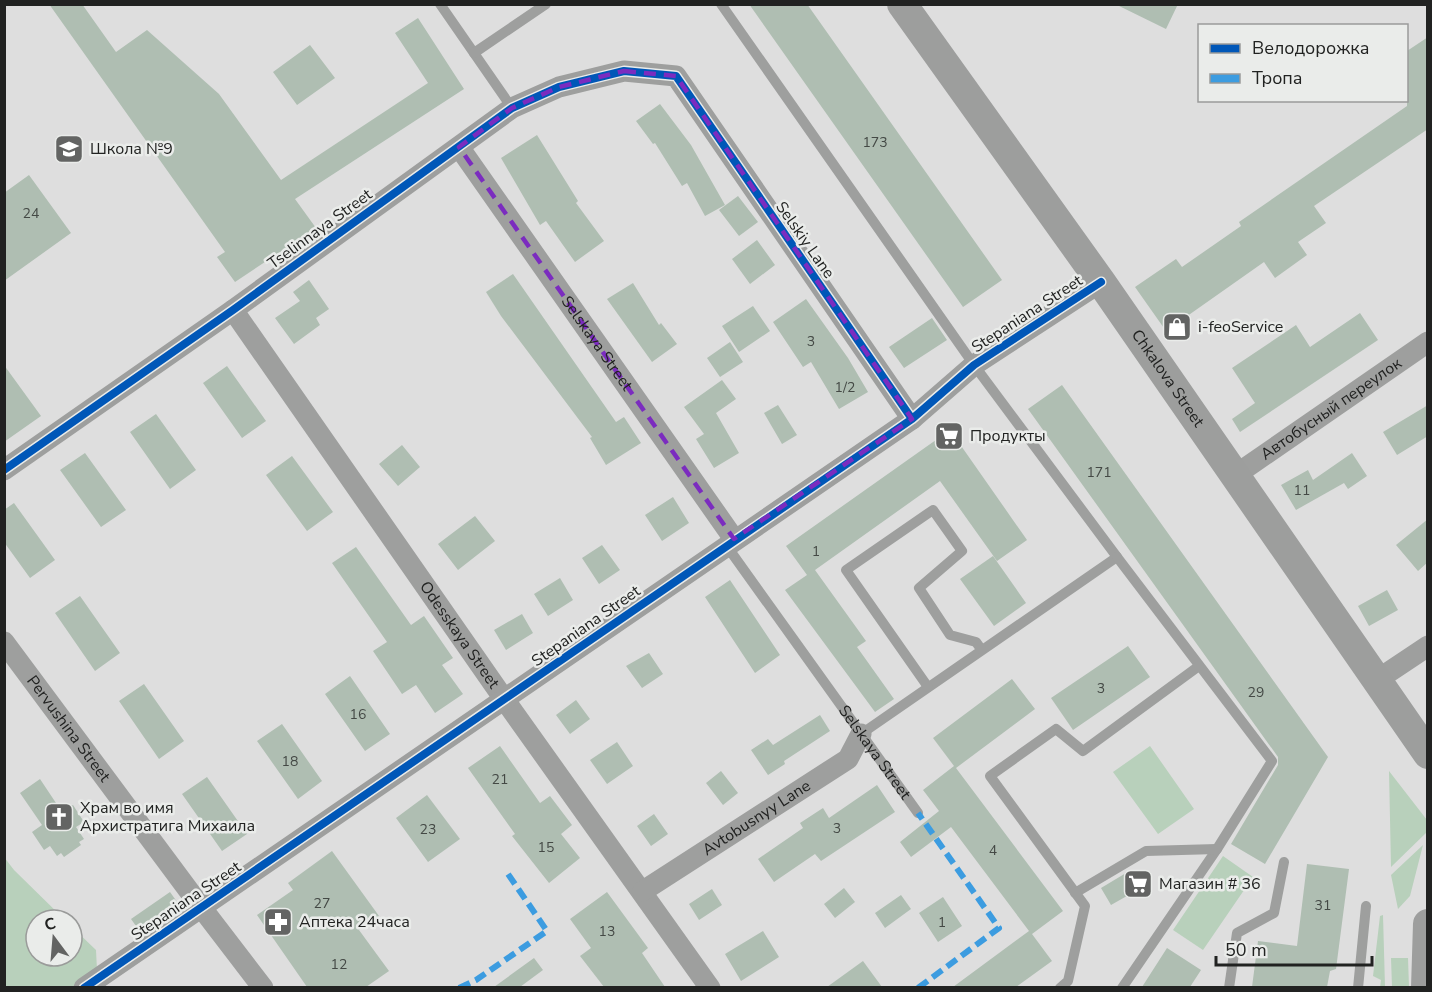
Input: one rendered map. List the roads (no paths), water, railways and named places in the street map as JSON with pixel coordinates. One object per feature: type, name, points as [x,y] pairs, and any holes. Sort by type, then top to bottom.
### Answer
[{"type":"main road","name":"Chkalova Street","points":[[902,4],[1101,282],[1428,754]]},
{"type":"main road","points":[[1426,987],[1428,924]]},
{"type":"street","name":"Tselinnaya Street","points":[[4,470],[233,310],[512,108],[559,87],[624,71],[676,76]]},
{"type":"street","name":"Selskiy Lane","points":[[676,76],[912,419]]},
{"type":"street","name":"Selskaya Street","points":[[459,147],[730,542]]},
{"type":"street","name":"Stepaniana Street","points":[[84,987],[912,419],[974,365],[1101,282]]},
{"type":"street","name":"Odesskaya Street","points":[[233,310],[504,699],[710,987]]},
{"type":"street","name":"Автобусный переулок","points":[[1234,476],[1428,342]]},
{"type":"street","name":"Pervushina Street","points":[[4,642],[263,987]]},
{"type":"street","points":[[1377,680],[1428,646]]},
{"type":"street","name":"Avtobusnyy Lane","points":[[643,891],[848,759],[861,734]]},
{"type":"lane","points":[[440,4],[512,108]]},
{"type":"lane","points":[[474,53],[546,4]]},
{"type":"lane","points":[[721,4],[974,365],[1272,761],[1217,849],[1122,987]]},
{"type":"lane","points":[[928,687],[846,570],[933,510],[962,552],[919,588],[950,635],[976,642],[981,649]]},
{"type":"lane","name":"Selskaya Street","points":[[730,542],[861,734],[918,813]]},
{"type":"lane","points":[[861,734],[1117,557]]},
{"type":"lane","points":[[1067,985],[1085,906],[990,776],[1056,729],[1083,751],[1199,666]]},
{"type":"lane","points":[[1075,893],[1146,851],[1217,849]]},
{"type":"lane","points":[[1229,987],[1237,933],[1274,913],[1284,862]]},
{"type":"lane","points":[[1358,987],[1366,906]]},
{"type":"place","name":"Школа №9","points":[[69,149]]},
{"type":"place","name":"i-feoService","points":[[1177,327]]},
{"type":"place","name":"Продукты","points":[[949,436]]},
{"type":"place","name":"Храм во имя Архистратига Михаила","points":[[59,817]]},
{"type":"place","name":"Магазин # 36","points":[[1138,884]]},
{"type":"place","name":"Аптека 24часа","points":[[278,922]]}]
